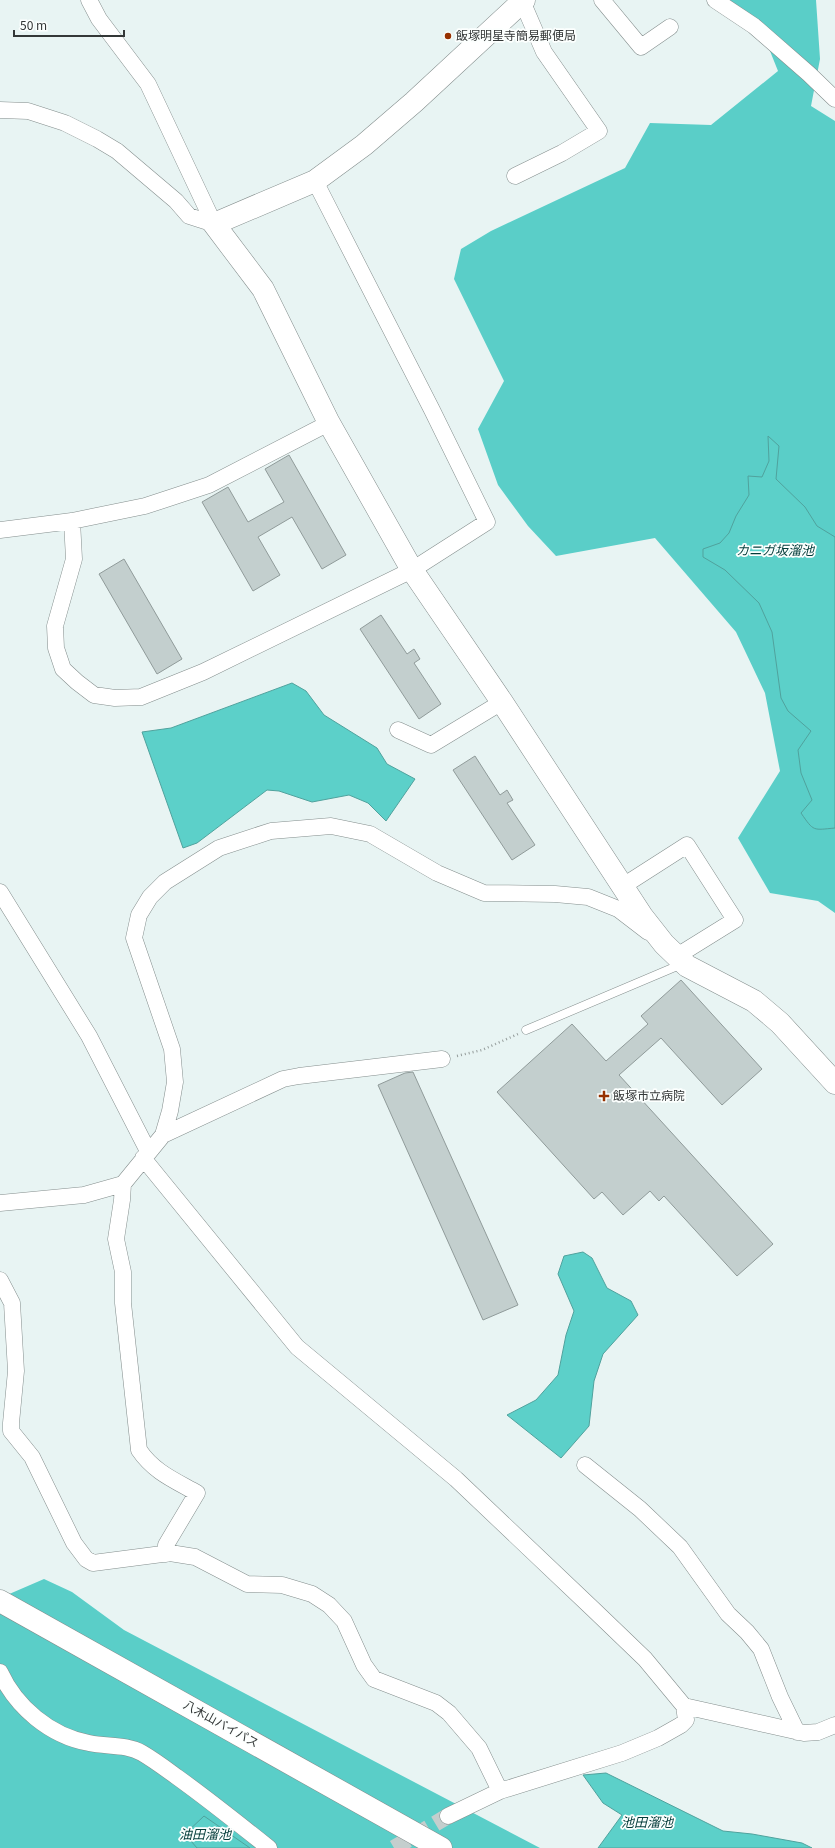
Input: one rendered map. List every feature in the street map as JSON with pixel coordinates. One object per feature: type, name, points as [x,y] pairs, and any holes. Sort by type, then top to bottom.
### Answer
[{"type":"main road","points":[[523,1],[414,102],[364,144],[315,181],[214,224],[263,289],[329,423],[412,570],[502,702],[642,916],[675,954],[754,1001],[780,1023],[831,1072]]},
{"type":"main road","name":"八木山バイパス","points":[[0,1601],[441,1848]]},
{"type":"street","points":[[89,0],[100,19],[148,84],[214,224]]},
{"type":"street","points":[[602,0],[641,48],[670,27]]},
{"type":"street","points":[[715,0],[754,26],[835,99]]},
{"type":"street","points":[[515,176],[562,153],[599,130],[544,52],[523,1]]},
{"type":"street","points":[[0,110],[28,111],[65,123],[97,139],[117,150],[176,201],[189,216],[214,224]]},
{"type":"street","points":[[72,521],[74,559],[55,626],[56,648],[63,669],[77,682],[94,694],[115,698],[140,697],[203,672],[412,570],[487,522],[425,396],[315,181]]},
{"type":"street","points":[[0,530],[72,521],[145,506],[209,485],[329,423]]},
{"type":"street","points":[[398,730],[431,745],[502,702]]},
{"type":"street","points":[[166,1554],[166,1546],[197,1493],[158,1470],[148,1462],[139,1450],[123,1303],[123,1272],[116,1239],[123,1184],[163,1135],[170,1111],[175,1082],[172,1049],[134,938],[139,914],[150,897],[165,882],[219,848],[270,831],[332,826],[370,834],[437,873],[484,893],[555,894],[588,897],[618,909],[675,954],[735,920],[687,845],[623,886]]},
{"type":"street","points":[[0,892],[89,1036],[146,1155],[297,1347],[456,1479],[645,1659],[684,1706],[686,1720],[681,1725],[658,1738],[622,1753],[500,1791],[448,1816]]},
{"type":"street","points":[[163,1135],[283,1079],[442,1059]]},
{"type":"street","points":[[0,1203],[84,1195],[123,1184]]},
{"type":"street","points":[[0,1280],[12,1303],[16,1371],[11,1423],[12,1431],[32,1457],[74,1543],[86,1559],[93,1563],[166,1554],[195,1557],[247,1584],[282,1585],[312,1594],[329,1606],[344,1621],[364,1665],[374,1679],[436,1703],[449,1713],[479,1748],[500,1791]]},
{"type":"street","points":[[585,1465],[640,1509],[680,1547],[728,1614],[762,1649],[780,1697],[797,1732]]},
{"type":"street","points":[[0,1672],[4,1688],[29,1713],[55,1732],[88,1743],[125,1747],[142,1753],[193,1788],[269,1848]]},
{"type":"street","points":[[684,1706],[804,1733],[818,1732],[835,1725]]},
{"type":"lane","points":[[526,1030],[675,954]]},
{"type":"path","points":[[442,1059],[482,1050],[526,1030]]},
{"type":"shaded area","points":[[725,0],[816,0],[820,59],[811,106],[835,121],[835,913],[818,901],[770,893],[738,838],[780,771],[765,693],[736,632],[655,538],[556,556],[528,526],[498,485],[478,429],[504,381],[454,279],[461,249],[491,231],[625,168],[650,123],[711,125],[778,71],[758,21]]},
{"type":"shaded area","points":[[44,1579],[72,1592],[124,1630],[540,1848],[0,1848],[0,1598]]},
{"type":"water","name":"カニガ坂溜池","points":[[768,436],[779,446],[776,479],[805,507],[817,526],[835,537],[835,828],[818,829],[812,827],[801,813],[812,800],[801,773],[798,750],[811,731],[788,711],[781,698],[772,632],[759,603],[725,570],[703,557],[703,549],[720,543],[729,533],[736,516],[749,495],[748,476],[762,477],[769,461]]},
{"type":"water","points":[[292,683],[306,691],[324,715],[377,748],[387,764],[415,779],[386,821],[368,803],[349,795],[312,802],[279,791],[267,790],[197,843],[183,848],[142,732],[171,728]]},
{"type":"water","points":[[583,1252],[592,1258],[607,1288],[631,1301],[638,1315],[603,1354],[594,1381],[589,1426],[561,1458],[507,1415],[536,1400],[558,1375],[566,1335],[574,1311],[558,1274],[564,1256]]},
{"type":"water","name":"池田溜池","points":[[606,1773],[723,1831],[752,1834],[802,1843],[812,1848],[598,1848],[622,1815],[603,1803],[583,1775]]},
{"type":"water","name":"油田溜池","points":[[204,1816],[250,1848],[197,1848],[185,1834]]},
{"type":"building","points":[[289,455],[346,555],[322,569],[292,517],[258,537],[280,575],[253,591],[202,502],[228,487],[248,522],[284,502],[265,469]]},
{"type":"building","points":[[124,559],[182,659],[157,674],[99,574]]},
{"type":"building","points":[[381,615],[407,654],[414,649],[420,659],[414,663],[441,704],[419,719],[360,629]]},
{"type":"building","points":[[475,756],[500,795],[507,790],[513,800],[507,803],[535,845],[512,860],[453,770]]},
{"type":"building","points":[[681,980],[762,1069],[722,1105],[661,1038],[619,1075],[773,1244],[737,1276],[664,1196],[659,1201],[650,1191],[623,1215],[602,1192],[594,1199],[497,1092],[572,1024],[606,1061],[648,1024],[641,1016]]},
{"type":"building","points":[[413,1072],[518,1305],[483,1320],[378,1085],[405,1073]]},
{"type":"tunnel","points":[[394,1848],[448,1816]]},
{"type":"place","name":"飯塚明星寺簡易郵便局","points":[[448,36]]},
{"type":"place","name":"飯塚市立病院","points":[[604,1096]]}]
